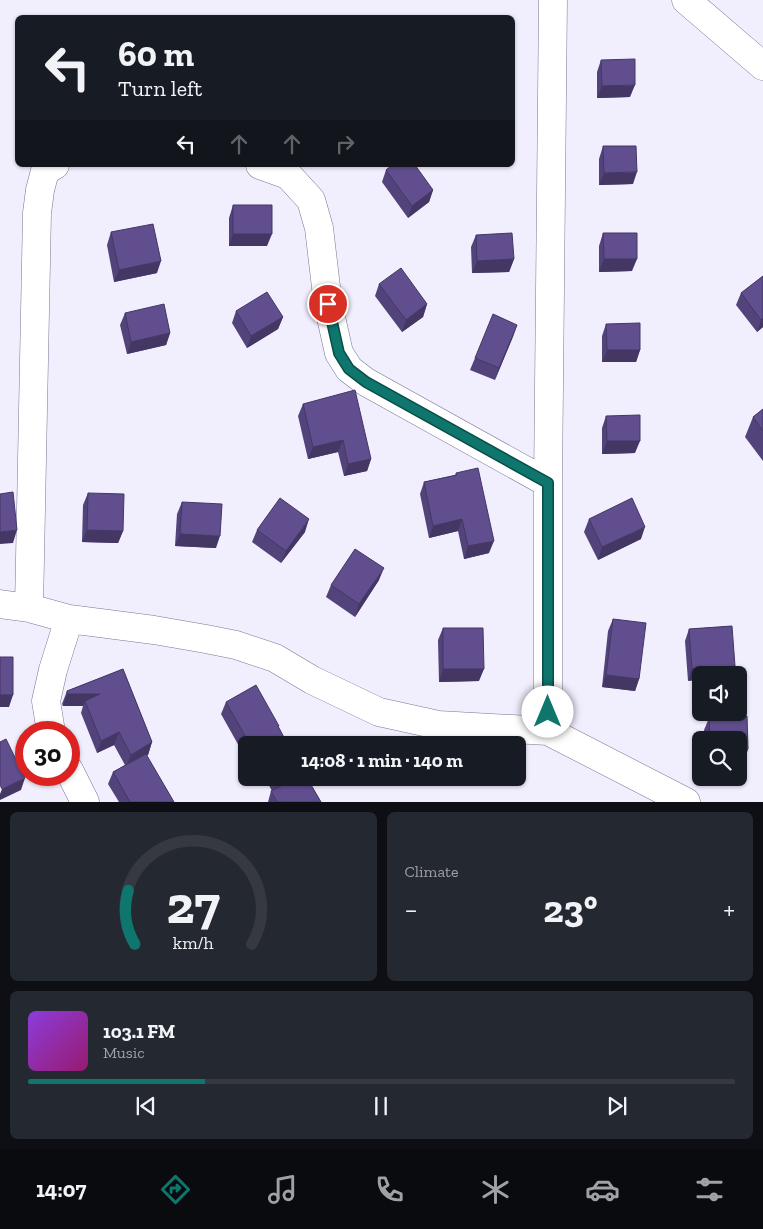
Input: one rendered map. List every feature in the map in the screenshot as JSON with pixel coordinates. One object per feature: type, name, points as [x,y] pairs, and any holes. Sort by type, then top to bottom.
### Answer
[{"type":"street","points":[[548,731],[548,483],[553,0]]},
{"type":"street","points":[[686,0],[763,66]]},
{"type":"street","points":[[29,608],[37,213],[45,171],[52,167]]},
{"type":"street","points":[[266,167],[288,175],[311,200],[319,228],[328,304],[337,345],[339,353],[349,369],[374,387],[548,483]]},
{"type":"street","points":[[0,604],[29,608],[69,619],[154,630],[236,645],[275,658],[312,680],[379,712],[438,725],[548,731],[686,802]]},
{"type":"street","points":[[49,721],[46,701],[53,670],[69,619]]},
{"type":"street","points":[[77,786],[85,802]]},
{"type":"building","points":[[635,59],[635,85],[602,86],[601,60]]},
{"type":"building","points":[[603,146],[636,146],[637,172],[604,173]]},
{"type":"building","points":[[390,167],[416,167],[433,190],[412,206],[386,170]]},
{"type":"building","points":[[233,205],[272,205],[272,234],[233,234]]},
{"type":"building","points":[[153,224],[161,261],[119,270],[111,232]]},
{"type":"building","points":[[512,233],[514,259],[477,261],[476,235]]},
{"type":"building","points":[[603,233],[637,233],[637,259],[604,259]]},
{"type":"building","points":[[401,268],[427,304],[406,320],[379,284]]},
{"type":"building","points":[[763,276],[763,318],[761,320],[741,293]]},
{"type":"building","points":[[267,292],[283,317],[251,336],[236,311]]},
{"type":"building","points":[[164,304],[170,333],[131,342],[125,313]]},
{"type":"building","points":[[493,314],[517,325],[499,368],[475,358]]},
{"type":"building","points":[[640,323],[640,350],[607,350],[606,324]]},
{"type":"building","points":[[355,390],[371,459],[348,464],[343,440],[313,447],[303,404]]},
{"type":"building","points":[[763,409],[763,431],[753,417]]},
{"type":"building","points":[[640,415],[640,441],[607,441],[606,416]]},
{"type":"building","points":[[478,468],[494,541],[468,546],[462,519],[433,526],[424,482],[457,475],[456,473]]},
{"type":"building","points":[[13,492],[17,530],[0,532],[0,494]]},
{"type":"building","points":[[88,493],[124,494],[123,531],[87,530]]},
{"type":"building","points":[[280,498],[309,519],[286,551],[257,530]]},
{"type":"building","points":[[632,498],[645,527],[602,547],[589,519]]},
{"type":"building","points":[[182,502],[222,504],[220,536],[180,534]]},
{"type":"building","points":[[355,549],[384,568],[359,604],[331,585]]},
{"type":"building","points":[[613,619],[646,623],[639,679],[606,675]]},
{"type":"building","points":[[732,626],[735,666],[692,666],[692,669],[689,629]]},
{"type":"building","points":[[443,628],[483,628],[484,669],[443,669]]},
{"type":"building","points":[[0,657],[13,657],[13,695],[0,695]]},
{"type":"building","points":[[123,669],[152,742],[131,755],[119,732],[101,741],[85,701],[100,694],[67,694],[67,691]]},
{"type":"building","points":[[256,685],[283,736],[245,736],[226,702]]},
{"type":"building","points":[[747,716],[748,749],[747,731],[710,731],[709,721],[747,721]]},
{"type":"building","points":[[6,739],[15,757],[15,783],[2,789],[0,785],[0,742]]},
{"type":"building","points":[[146,754],[174,802],[130,802],[113,772]]},
{"type":"building","points":[[281,786],[312,786],[321,802],[277,802],[271,791]]},
{"type":"route","points":[[328,304],[339,353],[349,369],[366,382],[417,412],[548,483],[548,712]]}]
